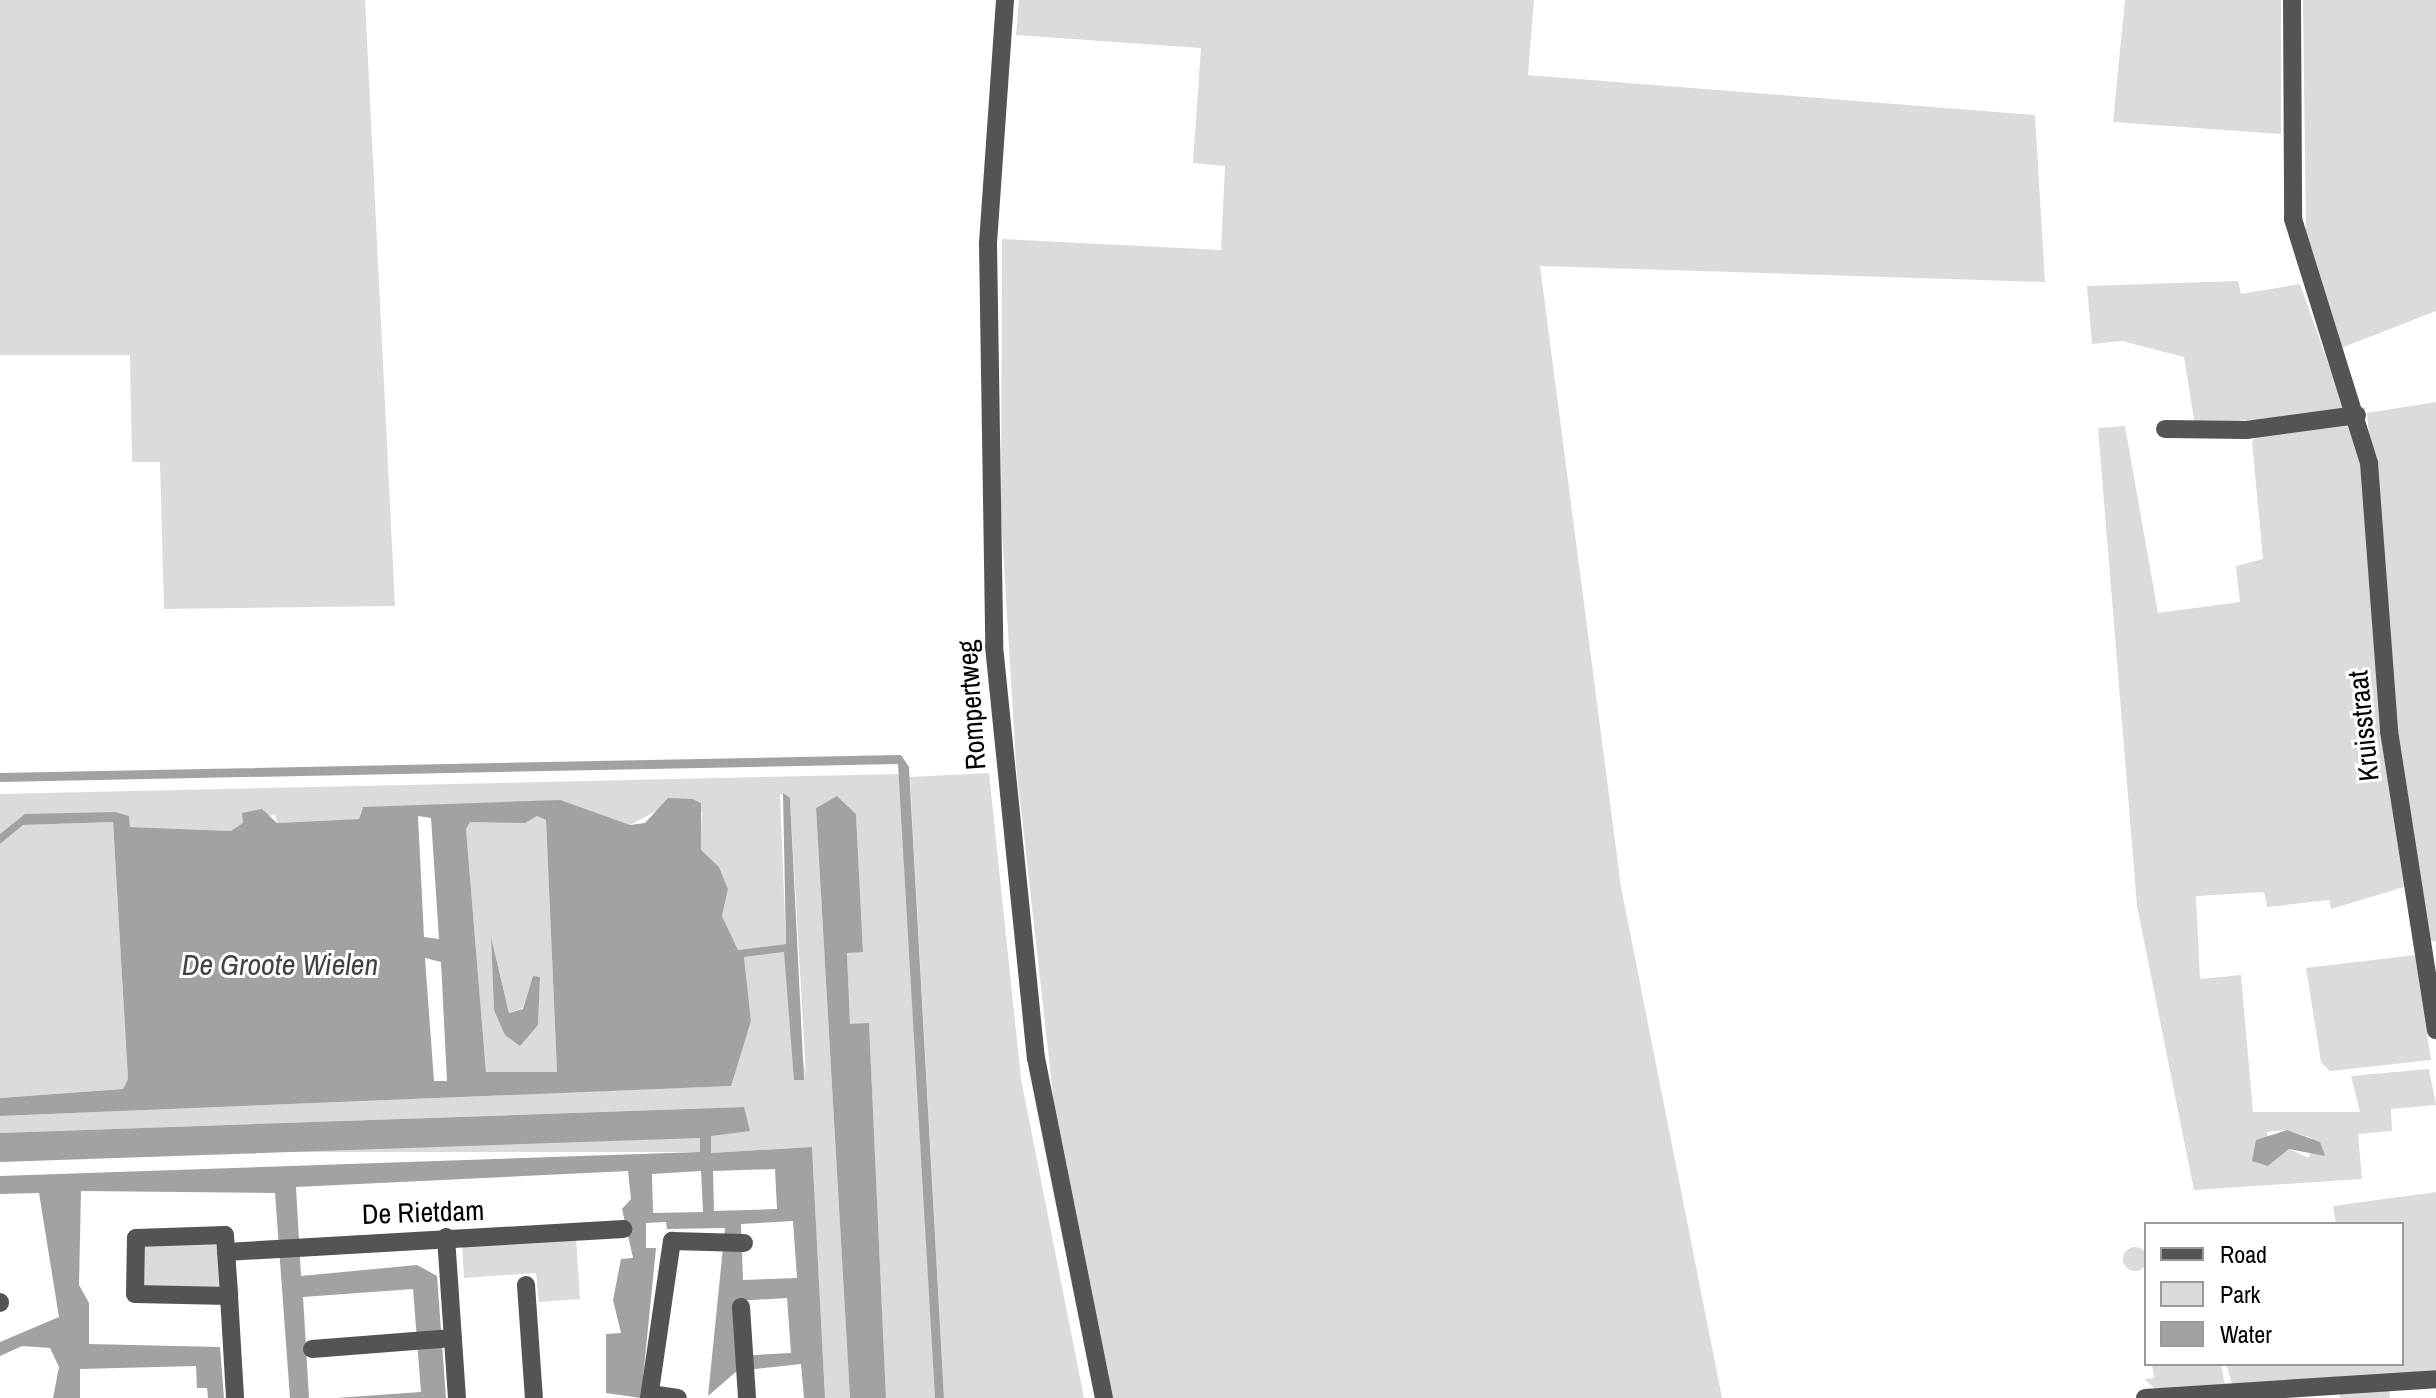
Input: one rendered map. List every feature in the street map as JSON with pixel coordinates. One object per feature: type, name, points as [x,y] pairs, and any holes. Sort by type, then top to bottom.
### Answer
[{"type":"street","name":"Rompertweg","points":[[1005,0],[988,244],[994,646],[1036,1058],[1104,1398]]},
{"type":"street","name":"Kruisstraat","points":[[2292,0],[2293,219],[2300,259],[2357,415],[2372,492],[2389,731],[2436,1030]]},
{"type":"street","points":[[2165,429],[2246,430],[2357,415]]},
{"type":"street","name":"De Rietdam","points":[[226,1252],[623,1229]]},
{"type":"street","points":[[229,1296],[135,1294],[136,1238],[225,1235],[229,1296],[235,1398]]},
{"type":"street","points":[[446,1237],[449,1338],[457,1398]]},
{"type":"street","points":[[678,1398],[650,1396],[666,1237],[744,1243]]},
{"type":"street","points":[[526,1285],[534,1398]]},
{"type":"street","points":[[741,1307],[747,1398]]},
{"type":"street","points":[[312,1349],[449,1338]]},
{"type":"street","points":[[2145,1398],[2436,1379]]},
{"type":"green space","points":[[0,0],[365,0],[395,606],[164,609],[160,462],[132,462],[130,355],[0,355]]},
{"type":"green space","points":[[1019,0],[1534,0],[1528,75],[2035,115],[2045,282],[1540,266],[1621,887],[1722,1398],[1111,1398],[1057,1131],[1016,764],[1001,515],[1002,239],[1221,250],[1225,166],[1193,163],[1201,48],[1016,35]]},
{"type":"green space","points":[[2125,0],[2281,0],[2281,134],[2113,122]]},
{"type":"green space","points":[[2303,0],[2436,0],[2436,311],[2341,348],[2306,232]]},
{"type":"green space","points":[[2238,281],[2241,294],[2300,284],[2345,411],[2195,425],[2184,357],[2122,341],[2092,344],[2087,286]]},
{"type":"green space","points":[[2436,402],[2436,941],[2428,942],[2395,719],[2367,413]]},
{"type":"green space","points":[[2348,424],[2360,457],[2381,734],[2404,887],[2331,909],[2329,900],[2267,907],[2264,892],[2196,896],[2200,979],[2241,975],[2253,1112],[2360,1112],[2351,1076],[2429,1069],[2436,1105],[2391,1109],[2392,1131],[2358,1134],[2362,1179],[2194,1190],[2137,906],[2098,428],[2125,426],[2158,613],[2240,602],[2236,566],[2263,559],[2252,442],[2260,432]],"holes":[[[2287,1130],[2312,1138],[2309,1158],[2289,1149],[2272,1163],[2267,1132]]]},
{"type":"green space","points":[[989,773],[1021,1079],[1084,1398],[944,1398],[910,777]]},
{"type":"green space","points":[[901,774],[935,1398],[886,1398],[869,1024],[850,1024],[847,953],[863,951],[856,814],[837,796],[816,808],[850,1398],[825,1398],[812,1147],[711,1153],[710,1136],[744,1107],[0,1133],[0,1116],[730,1086],[751,1021],[744,957],[784,952],[806,1076],[790,798],[780,794],[786,944],[738,950],[722,916],[728,889],[719,867],[700,850],[702,812],[660,809],[630,825],[543,803],[362,808],[359,819],[277,823],[275,814],[231,831],[130,827],[129,816],[26,814],[0,834],[0,794]]},
{"type":"green space","points":[[537,816],[546,820],[557,1072],[486,1072],[466,829],[470,822],[525,822]],"holes":[[[491,937],[509,1013],[523,1008],[533,977],[540,977],[538,1025],[494,1011]]]},
{"type":"green space","points":[[113,822],[128,1079],[123,1089],[0,1098],[0,844],[23,825]]},
{"type":"green space","points":[[2415,955],[2431,1060],[2330,1071],[2321,1062],[2306,968]]},
{"type":"green space","points":[[0,1137],[700,1137],[700,1152],[0,1152]]},
{"type":"green space","points":[[2436,1192],[2436,1372],[2232,1384],[2227,1366],[2404,1366],[2404,1222],[2336,1222],[2333,1206]]},
{"type":"green space","points":[[232,1229],[239,1295],[129,1291],[129,1233]]},
{"type":"green space","points":[[576,1237],[580,1299],[539,1302],[536,1273],[464,1278],[462,1245]]},
{"type":"green space","points":[[2130,1248],[2143,1251],[2144,1266],[2140,1270],[2130,1270],[2124,1264],[2124,1254]]},
{"type":"green space","points":[[2152,1366],[2221,1366],[2225,1385],[2158,1391],[2144,1379],[2154,1378]]},
{"type":"green space","points":[[2389,1389],[2390,1398],[2340,1398],[2339,1391]]},
{"type":"water","points":[[901,755],[909,767],[944,1398],[935,1398],[898,764],[0,782],[0,773]]},
{"type":"water","name":"De Groote Wielen","points":[[783,793],[790,798],[804,1080],[794,1080],[784,952],[744,957],[751,1021],[731,1086],[0,1116],[0,1098],[123,1089],[128,1079],[113,822],[23,825],[0,844],[0,834],[25,814],[115,812],[129,816],[130,827],[231,831],[243,823],[242,813],[262,809],[277,823],[359,819],[363,807],[560,800],[630,825],[645,823],[668,798],[692,799],[701,803],[701,850],[719,867],[728,889],[722,916],[738,950],[786,944]],"holes":[[[418,816],[431,818],[439,939],[424,937]],[[537,816],[546,820],[557,1072],[486,1072],[466,829],[470,822],[525,823]],[[425,958],[441,962],[447,1081],[434,1081]]]},
{"type":"water","points":[[837,796],[856,814],[863,952],[847,953],[850,1024],[869,1023],[886,1398],[850,1398],[816,808]]},
{"type":"water","points":[[491,937],[509,1013],[523,1009],[533,976],[540,977],[538,1025],[520,1046],[505,1035],[494,1010]]},
{"type":"water","points":[[744,1107],[750,1131],[711,1136],[711,1153],[812,1147],[825,1398],[804,1398],[801,1364],[737,1371],[708,1396],[725,1228],[667,1229],[666,1222],[646,1223],[646,1248],[656,1248],[641,1398],[606,1393],[606,1334],[621,1333],[613,1300],[621,1259],[633,1258],[622,1209],[631,1199],[628,1171],[296,1187],[301,1276],[417,1265],[437,1276],[446,1398],[336,1398],[421,1392],[413,1289],[303,1297],[309,1398],[290,1398],[275,1193],[81,1191],[79,1285],[89,1303],[89,1344],[220,1347],[224,1398],[208,1398],[207,1388],[197,1388],[196,1366],[80,1369],[80,1398],[53,1398],[59,1367],[50,1348],[22,1346],[0,1356],[0,1342],[59,1317],[39,1193],[0,1194],[0,1176],[700,1152],[700,1138],[0,1162],[0,1133]],"holes":[[[775,1169],[777,1209],[714,1211],[713,1171]],[[701,1171],[703,1212],[653,1213],[652,1174]],[[793,1221],[797,1278],[743,1280],[741,1224]],[[787,1298],[791,1353],[737,1356],[734,1301]]]},
{"type":"water","points":[[2287,1130],[2320,1142],[2325,1156],[2289,1149],[2268,1166],[2252,1161],[2256,1140]]}]
